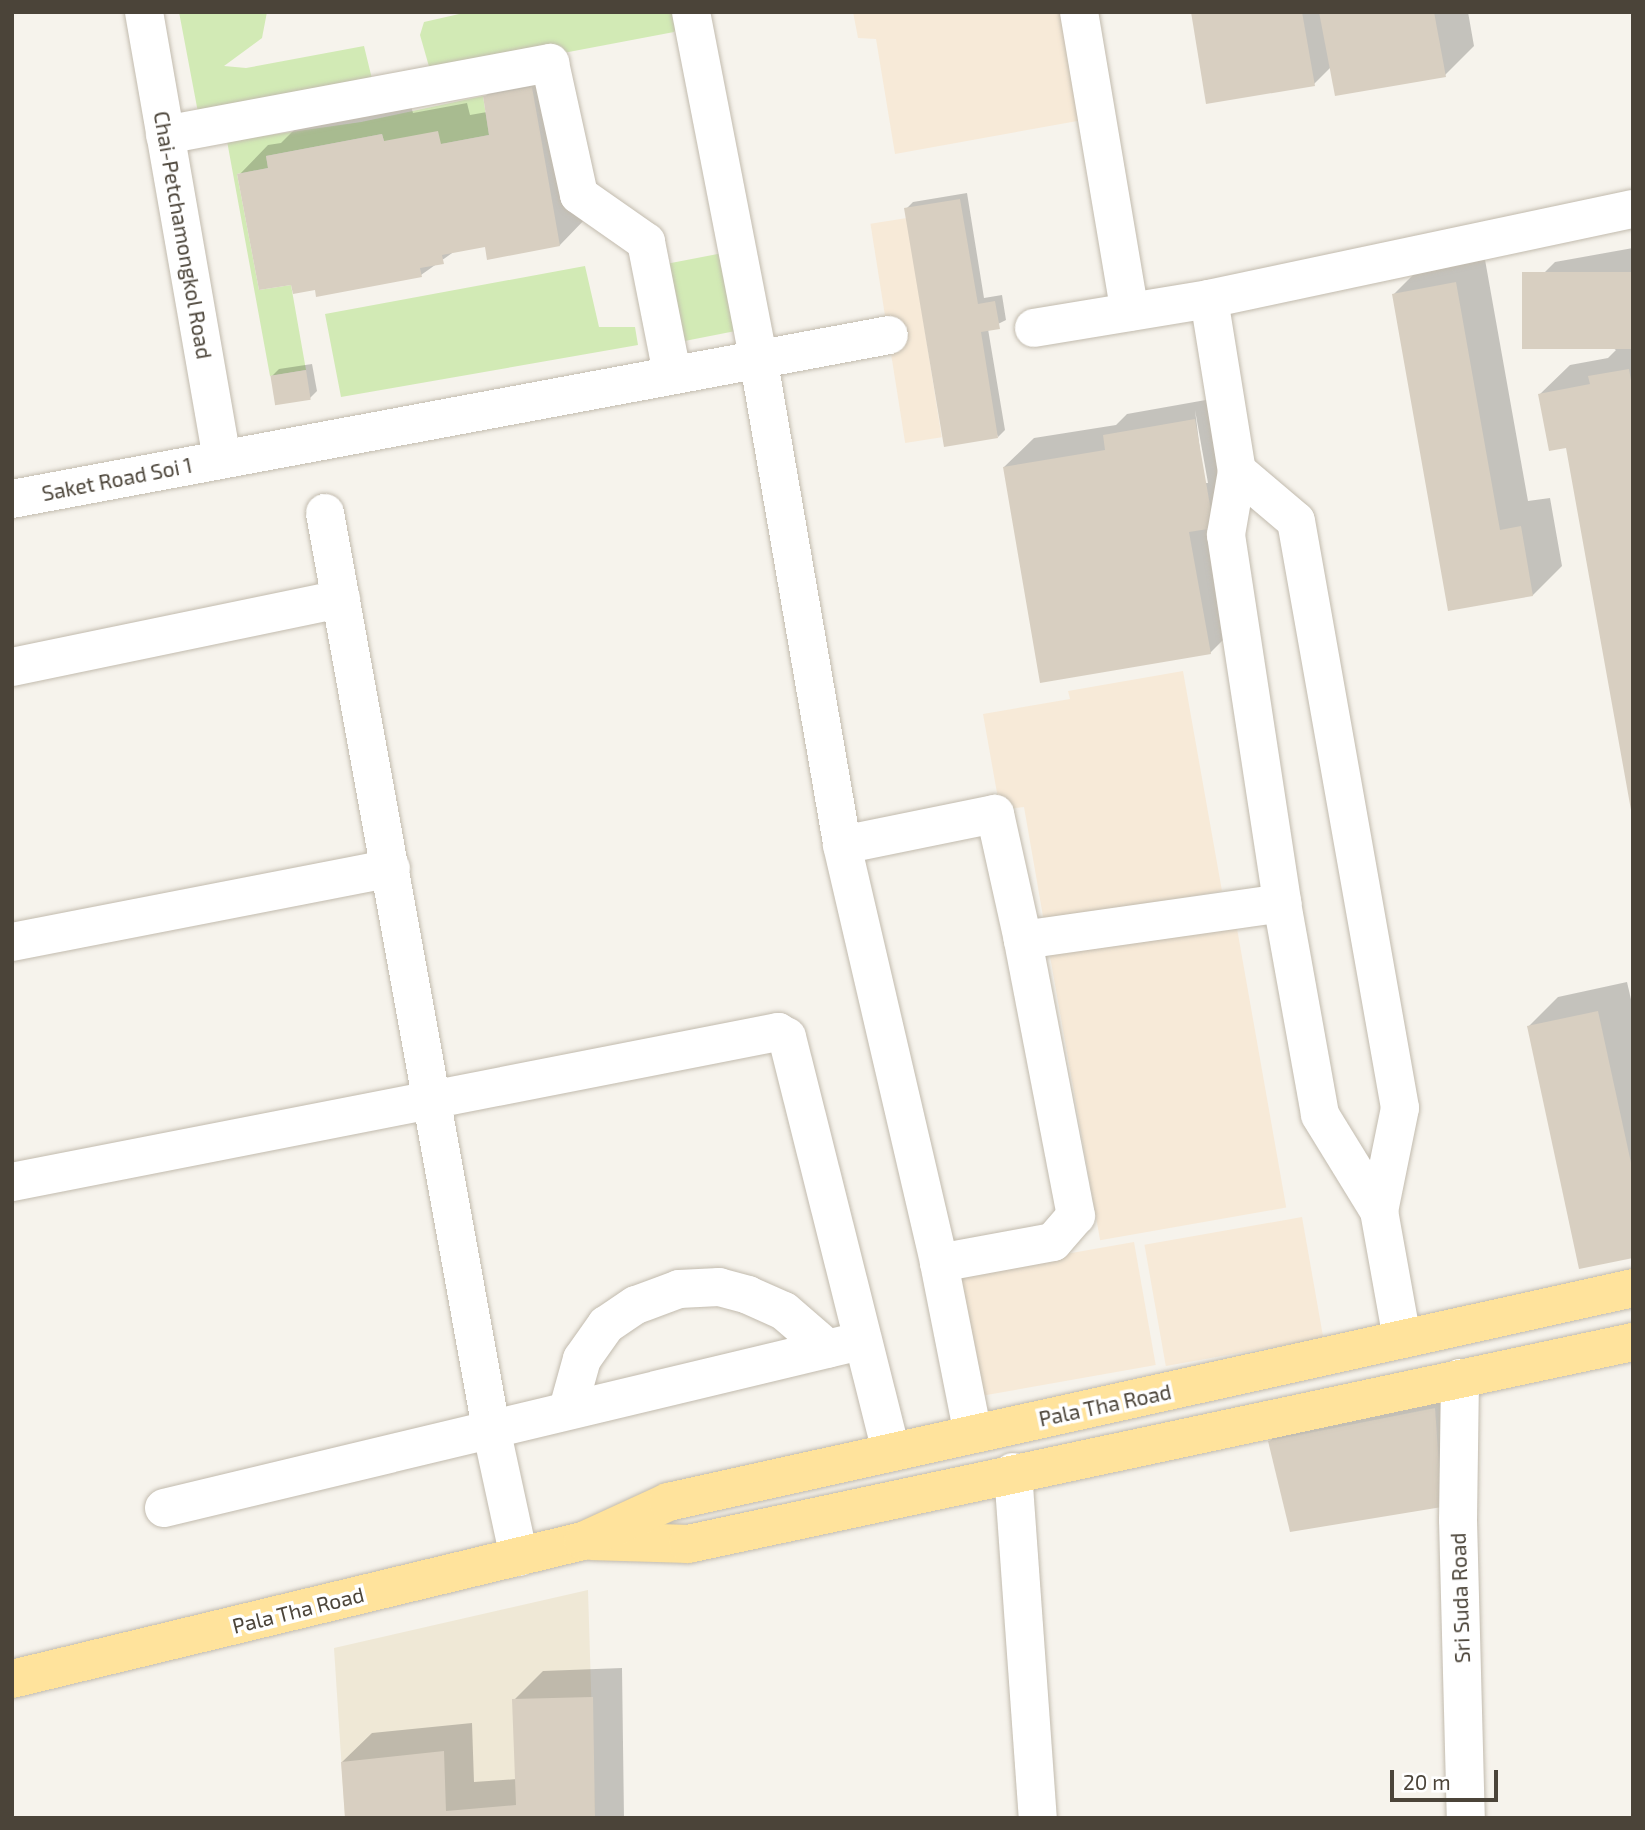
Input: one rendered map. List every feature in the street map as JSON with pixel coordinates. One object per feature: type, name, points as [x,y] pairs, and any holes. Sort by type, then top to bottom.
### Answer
[{"type":"main road","name":"Pala Tha Road","points":[[12,1679],[583,1541],[668,1502],[1633,1288]]},
{"type":"main road","name":"Pala Tha Road","points":[[583,1541],[688,1544],[1013,1472],[1633,1342]]},
{"type":"street","name":"Chai-Petchamongkol Road","points":[[144,12],[222,458]]},
{"type":"street","points":[[691,12],[758,357],[842,845],[939,1263],[973,1434]]},
{"type":"street","points":[[1079,12],[1130,312]]},
{"type":"street","points":[[165,135],[550,63],[579,195],[646,242],[672,373]]},
{"type":"street","points":[[1034,328],[1209,299],[1633,209]]},
{"type":"street","points":[[1209,299],[1237,471],[1226,535],[1282,903],[1320,1115],[1378,1211],[1402,1339]]},
{"type":"street","name":"Saket Road Soi 1","points":[[12,499],[672,373],[889,335]]},
{"type":"street","points":[[1237,471],[1296,522],[1400,1108],[1378,1211]]},
{"type":"street","points":[[325,513],[491,1428],[519,1557]]},
{"type":"street","points":[[12,667],[341,599]]},
{"type":"street","points":[[842,845],[995,814],[1023,940],[1076,1216],[1053,1242],[939,1263]]},
{"type":"street","points":[[12,942],[391,868]]},
{"type":"street","points":[[1023,940],[1282,903]]},
{"type":"street","points":[[12,1182],[778,1032],[787,1037],[844,1345],[891,1452]]},
{"type":"street","points":[[568,1409],[582,1359],[606,1325],[636,1305],[679,1289],[719,1287],[748,1295],[784,1311],[844,1345]]},
{"type":"street","points":[[164,1507],[844,1345]]},
{"type":"street","name":"Sri Suda Road","points":[[1460,1378],[1458,1520],[1466,1818]]},
{"type":"street","points":[[1013,1472],[1038,1818]]},
{"type":"shaded area","points":[[853,12],[1065,12],[1083,120],[895,154],[876,39],[858,38]]},
{"type":"shaded area","points":[[907,218],[942,437],[905,443],[870,224]]},
{"type":"shaded area","points":[[1183,671],[1222,891],[1044,922],[1024,807],[1000,810],[983,714],[1070,699],[1068,691]]},
{"type":"shaded area","points":[[1235,917],[1286,1208],[1100,1240],[1049,950]]},
{"type":"shaded area","points":[[1302,1217],[1323,1338],[1166,1366],[1144,1245]]},
{"type":"shaded area","points":[[1134,1242],[1156,1365],[979,1396],[958,1273]]},
{"type":"shaded area","points":[[588,1590],[595,1818],[345,1818],[334,1648]]},
{"type":"green space","points":[[179,12],[267,12],[262,38],[224,66],[246,68],[364,46],[372,79],[200,123]]},
{"type":"green space","points":[[468,12],[679,12],[681,21],[674,32],[443,76],[430,70],[420,35],[424,22]]},
{"type":"green space","points":[[483,96],[489,135],[441,144],[384,141],[382,134],[266,156],[268,168],[237,174],[259,290],[291,285],[306,370],[270,376],[227,141],[361,122]]},
{"type":"green space","points":[[728,252],[743,330],[682,341],[667,264]]},
{"type":"green space","points":[[585,266],[599,327],[635,327],[638,345],[341,397],[325,314]]},
{"type":"building","points":[[1191,12],[1302,12],[1315,86],[1206,104]]},
{"type":"building","points":[[1319,12],[1434,12],[1446,77],[1335,96]]},
{"type":"building","points":[[532,87],[560,246],[487,260],[485,247],[442,255],[444,264],[420,268],[422,277],[316,297],[315,290],[293,294],[291,285],[259,290],[237,174],[268,168],[266,156],[382,134],[384,141],[438,131],[441,144],[489,135],[483,96]]},
{"type":"building","points":[[960,199],[978,304],[995,301],[1000,329],[981,332],[998,438],[944,447],[904,208]]},
{"type":"building","points":[[1522,272],[1633,272],[1633,349],[1522,349]]},
{"type":"building","points":[[1456,282],[1500,530],[1521,526],[1533,596],[1448,611],[1392,294]]},
{"type":"building","points":[[1629,369],[1633,392],[1631,810],[1566,448],[1549,451],[1538,394],[1590,384],[1588,376]]},
{"type":"building","points":[[306,370],[311,400],[275,405],[270,376]]},
{"type":"building","points":[[1195,419],[1214,528],[1189,532],[1211,654],[1040,683],[1003,467],[1105,450],[1103,435]]},
{"type":"building","points":[[1598,1011],[1633,1172],[1633,1258],[1579,1269],[1527,1026]]},
{"type":"building","points":[[1435,1408],[1442,1507],[1290,1532],[1268,1441]]},
{"type":"building","points":[[593,1697],[595,1818],[345,1818],[341,1762],[444,1751],[446,1811],[516,1805],[512,1699]]}]
